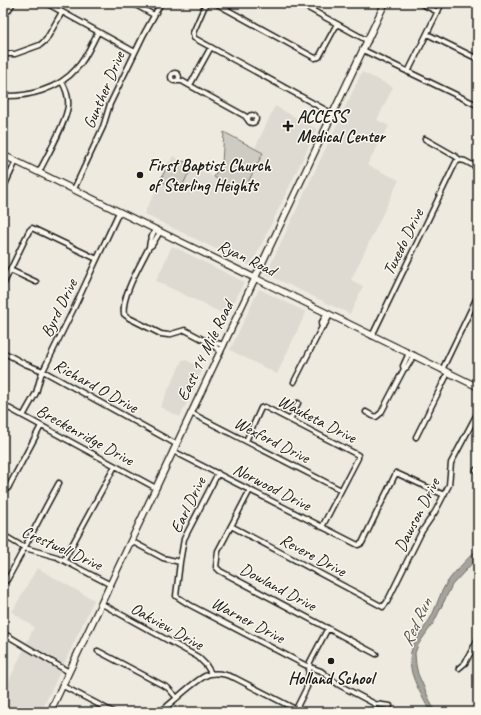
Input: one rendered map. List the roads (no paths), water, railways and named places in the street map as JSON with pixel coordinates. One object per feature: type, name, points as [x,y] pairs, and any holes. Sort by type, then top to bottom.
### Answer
[{"type":"main road","name":"East 14 Mile Road","points":[[50,712],[385,3]]},
{"type":"main road","name":"Ryan Road","points":[[3,155],[478,387]]},
{"type":"street","points":[[8,11],[13,3]]},
{"type":"street","points":[[46,3],[135,52]]},
{"type":"street","points":[[132,3],[154,15]]},
{"type":"street","name":"Gunther Drive","points":[[74,189],[103,126],[110,104],[160,3]]},
{"type":"street","points":[[206,3],[192,35],[194,38],[333,114]]},
{"type":"street","points":[[215,3],[314,58],[318,58],[337,24]]},
{"type":"street","points":[[299,3],[368,40]]},
{"type":"street","points":[[420,3],[438,12]]},
{"type":"street","points":[[408,72],[442,3]]},
{"type":"street","points":[[3,54],[15,54],[40,46],[46,40],[62,12]]},
{"type":"street","points":[[3,96],[32,93],[62,82],[82,62],[98,32]]},
{"type":"street","points":[[427,34],[478,59]]},
{"type":"street","points":[[190,85],[211,47]]},
{"type":"street","points":[[363,50],[475,104],[478,104]]},
{"type":"street","points":[[181,79],[177,81],[172,80],[172,75],[176,73],[181,79],[190,85],[245,116],[252,124],[256,121],[254,116],[245,116]]},
{"type":"street","points":[[39,172],[62,124],[67,109],[68,96],[62,82]]},
{"type":"street","points":[[248,120],[250,116]]},
{"type":"street","points":[[424,139],[460,160],[478,168]]},
{"type":"street","name":"Tuxedo Drive","points":[[372,336],[453,168],[456,162],[460,160]]},
{"type":"street","points":[[3,189],[16,161]]},
{"type":"street","name":"Byrd Drive","points":[[23,416],[36,393],[39,379],[119,212]]},
{"type":"street","points":[[3,285],[29,231],[32,228],[97,259]]},
{"type":"street","points":[[157,230],[127,294],[124,314],[161,334],[168,334],[183,330],[204,340],[221,351]]},
{"type":"street","points":[[10,270],[36,282]]},
{"type":"street","points":[[416,437],[431,408],[445,371],[478,295]]},
{"type":"street","points":[[294,382],[322,327],[324,326],[328,314]]},
{"type":"street","points":[[204,340],[224,345]]},
{"type":"street","name":"Richard O Drive","points":[[3,352],[25,364],[43,371],[176,444]]},
{"type":"street","points":[[366,412],[376,417],[381,413],[404,369],[407,367],[411,354]]},
{"type":"street","points":[[290,420],[298,403]]},
{"type":"street","name":"Breckenridge Drive","points":[[4,407],[156,488]]},
{"type":"street","name":"Wauketa Drive","points":[[246,440],[262,407],[265,407],[290,420],[358,456],[342,490]]},
{"type":"street","name":"Dawson Drive","points":[[383,607],[387,602],[422,531],[435,512],[450,483],[449,468],[478,412]]},
{"type":"street","name":"Wexford Drive","points":[[191,413],[342,490]]},
{"type":"street","points":[[8,488],[41,426]]},
{"type":"street","name":"Norwood Drive","points":[[173,450],[322,527],[354,543],[360,544],[396,473],[444,495]]},
{"type":"street","points":[[64,560],[115,466]]},
{"type":"street","name":"Earl Drive","points":[[176,596],[184,539],[218,473]]},
{"type":"street","points":[[3,583],[7,580],[25,548],[59,483]]},
{"type":"street","points":[[231,526],[250,490]]},
{"type":"street","points":[[322,527],[342,490]]},
{"type":"street","name":"Dowland Drive","points":[[231,526],[218,551],[216,567],[220,571],[376,654]]},
{"type":"street","name":"Revere Drive","points":[[231,526],[383,607]]},
{"type":"street","name":"Crestwell Drive","points":[[3,535],[25,548],[51,554],[64,560],[111,585]]},
{"type":"street","points":[[131,541],[163,558],[180,562]]},
{"type":"street","name":"Warner Drive","points":[[176,596],[309,667],[324,673],[339,685],[376,704],[390,706]]},
{"type":"street","name":"Oakview Drive","points":[[102,604],[198,657],[206,665],[211,674],[217,673],[230,676],[301,712]]},
{"type":"street","points":[[296,709],[307,687],[310,662],[328,628]]},
{"type":"street","points":[[3,633],[69,672]]},
{"type":"street","points":[[458,668],[465,663],[478,639]]},
{"type":"street","points":[[98,651],[168,688],[177,698]]},
{"type":"street","points":[[160,712],[200,679],[211,674]]},
{"type":"street","points":[[63,686],[113,712]]},
{"type":"place","name":"ACCESS Medical Center","points":[[288,126]]},
{"type":"place","name":"First Baptist Church of Sterling Heights","points":[[140,175]]},
{"type":"place","name":"Holland School","points":[[331,661]]},
{"type":"water label","name":"Red Run","points":[[416,622]]}]
